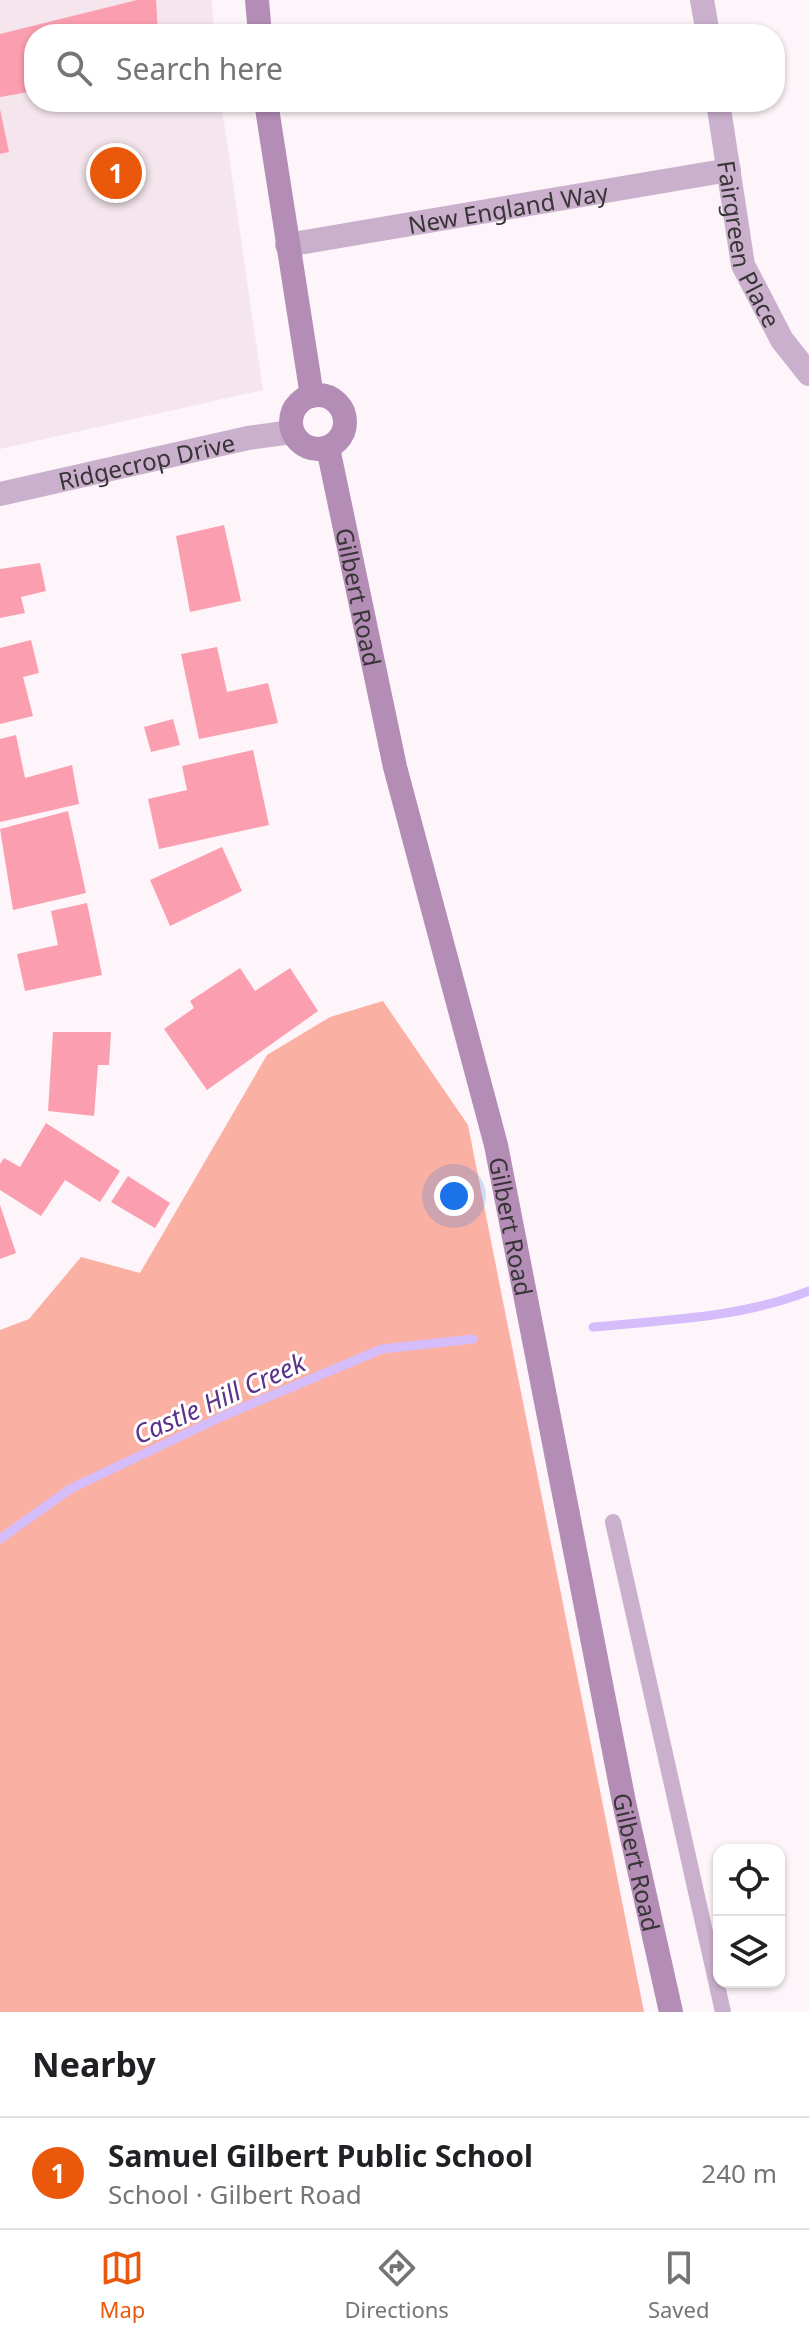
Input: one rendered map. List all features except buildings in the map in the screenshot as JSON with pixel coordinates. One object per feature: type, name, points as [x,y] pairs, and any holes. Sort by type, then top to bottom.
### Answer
[{"type":"main road","points":[[257,0],[259,24]]},
{"type":"main road","points":[[267,112],[312,396]]},
{"type":"main road","points":[[312,396],[331,398],[343,411],[344,430],[328,448],[309,448],[292,432],[294,409],[312,396]]},
{"type":"main road","name":"Gilbert Road","points":[[328,448],[395,767],[496,1145],[624,1802],[671,2012]]},
{"type":"street","points":[[702,0],[706,24]]},
{"type":"street","name":"Fairgreen Place","points":[[720,112],[743,265],[782,340],[809,374]]},
{"type":"street","name":"New England Way","points":[[287,245],[729,170]]},
{"type":"street","name":"Ridgecrop Drive","points":[[0,494],[248,438],[292,432]]},
{"type":"lane","name":"Gilbert Road","points":[[613,1522],[723,2012]]},
{"type":"shaded area","points":[[0,0],[212,0],[213,24],[24,24],[24,112],[222,112],[263,390],[0,449]]},
{"type":"shaded area","points":[[383,1001],[468,1125],[644,2012],[0,2012],[0,1330],[29,1319],[81,1257],[140,1273],[267,1055],[330,1017]]},
{"type":"waterway","name":"Castle Hill Creek","points":[[593,1327],[730,1312],[809,1291]]},
{"type":"waterway","name":"Castle Hill Creek","points":[[0,1539],[70,1489],[223,1416],[382,1349],[473,1339]]},
{"type":"place","name":"Samuel Gilbert Public School","points":[[116,173]]}]
